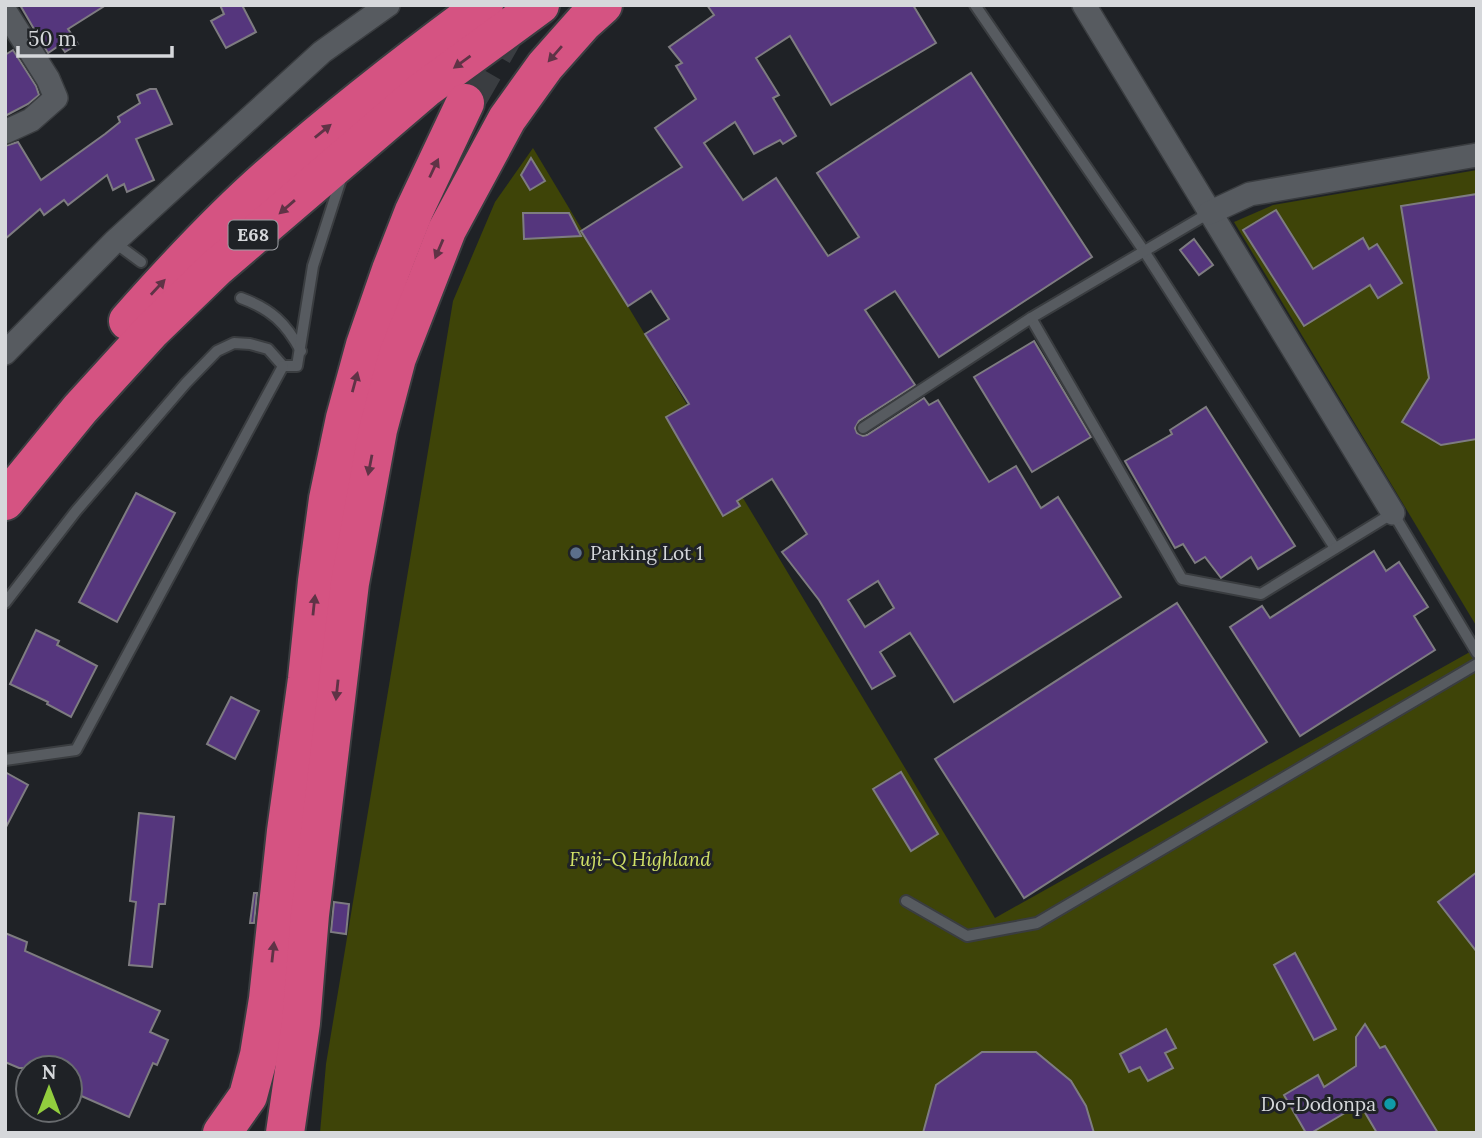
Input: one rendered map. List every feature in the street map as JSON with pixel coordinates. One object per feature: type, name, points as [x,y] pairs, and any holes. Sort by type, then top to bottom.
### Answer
[{"type":"highway","name":"E68","points":[[5,471],[95,357],[199,243],[272,173],[409,60],[484,5]]},
{"type":"highway","name":"E68","points":[[5,501],[80,409],[152,330],[216,268],[425,89],[540,5]]},
{"type":"highway","points":[[285,1133],[301,1023],[310,915],[350,583],[377,430],[397,358],[447,230],[501,130],[545,66],[583,22],[603,5]]},
{"type":"highway","points":[[222,1133],[248,1096],[259,1055],[268,999],[317,581],[328,499],[342,432],[365,345],[391,270],[414,211],[464,103]]},
{"type":"highway","points":[[268,999],[272,1071],[270,1133]]},
{"type":"highway","points":[[301,1023],[310,1133]]},
{"type":"street","points":[[5,353],[114,242],[322,52],[388,5]]},
{"type":"street","points":[[1084,5],[1393,513]]},
{"type":"street","points":[[5,11],[48,79],[56,98],[31,120],[5,132]]},
{"type":"street","points":[[1209,213],[1250,194],[1477,155]]},
{"type":"lane","points":[[975,5],[1144,251],[1335,548]]},
{"type":"lane","points":[[5,603],[76,511],[217,351],[233,343],[250,344],[268,349],[283,366],[297,366],[313,266],[352,150]]},
{"type":"lane","points":[[863,428],[1031,318],[1209,213]]},
{"type":"lane","points":[[114,242],[141,262]]},
{"type":"lane","points":[[240,298],[274,315],[289,328],[301,351]]},
{"type":"lane","points":[[1031,318],[1182,579],[1261,594],[1393,513],[1477,653]]},
{"type":"lane","points":[[5,760],[76,750],[283,366]]},
{"type":"lane","points":[[906,901],[967,936],[1037,923],[1477,664]]},
{"type":"green space","name":"Fuji-Q Highland","points":[[533,148],[995,918],[1477,648],[1477,1133],[320,1133],[326,1064],[453,301],[495,202]]},
{"type":"green space","points":[[1477,170],[1477,627],[1234,222],[1273,205]]},
{"type":"building","points":[[20,5],[106,5],[68,29],[78,44],[65,52],[60,45],[48,53]]},
{"type":"building","points":[[220,5],[242,5],[256,32],[226,48],[211,21],[224,14]]},
{"type":"building","points":[[707,5],[913,5],[936,43],[831,105],[790,36],[756,58],[779,95],[773,98],[796,136],[783,144],[780,140],[754,154],[735,122],[704,143],[743,200],[776,178],[828,256],[859,237],[817,173],[971,73],[1092,257],[939,357],[895,291],[865,310],[915,385],[859,421],[855,428],[857,433],[867,435],[924,398],[929,405],[938,400],[989,482],[1016,466],[1041,508],[1058,497],[1121,597],[954,702],[910,633],[880,652],[895,676],[872,689],[819,600],[782,552],[807,534],[772,479],[737,501],[740,506],[723,516],[666,417],[689,404],[645,334],[669,319],[651,291],[628,306],[581,231],[682,167],[655,128],[696,99],[676,66],[682,63],[669,47],[714,15]],"holes":[[[878,581],[894,608],[865,627],[848,600]]]},
{"type":"building","points":[[13,50],[39,95],[5,116],[5,55]]},
{"type":"building","points":[[156,89],[172,124],[136,139],[154,180],[127,192],[124,184],[113,190],[107,175],[68,205],[64,200],[44,215],[40,209],[5,239],[5,146],[18,142],[41,180],[120,122],[118,117],[140,103],[137,95]]},
{"type":"building","points":[[531,158],[545,181],[530,190],[521,175]]},
{"type":"building","points":[[1477,194],[1477,439],[1441,445],[1402,422],[1429,378],[1401,206]]},
{"type":"building","points":[[1276,210],[1313,269],[1363,238],[1369,249],[1377,244],[1402,283],[1378,298],[1370,285],[1304,326],[1243,230]]},
{"type":"building","points":[[523,213],[569,213],[581,236],[524,239]]},
{"type":"building","points":[[1194,239],[1213,265],[1199,275],[1180,250]]},
{"type":"building","points":[[1034,341],[1091,437],[1032,472],[974,377]]},
{"type":"building","points":[[1206,407],[1295,546],[1258,569],[1251,557],[1221,578],[1205,557],[1195,563],[1183,544],[1175,548],[1125,461],[1172,434],[1170,430]]},
{"type":"building","points":[[136,493],[175,513],[117,622],[79,602]]},
{"type":"building","points":[[1374,551],[1386,571],[1399,562],[1428,607],[1414,616],[1435,650],[1300,736],[1230,627],[1262,606],[1270,618]]},
{"type":"building","points":[[1177,603],[1267,742],[1024,898],[935,759]]},
{"type":"building","points":[[36,630],[59,641],[57,645],[97,666],[71,717],[47,704],[48,702],[10,684]]},
{"type":"building","points":[[231,697],[259,711],[235,759],[207,744]]},
{"type":"building","points":[[5,772],[28,785],[5,829]]},
{"type":"building","points":[[901,772],[938,834],[911,851],[873,789]]},
{"type":"building","points":[[139,813],[174,817],[165,904],[159,904],[152,967],[129,965],[136,902],[130,901]]},
{"type":"building","points":[[1477,872],[1477,952],[1438,902]]},
{"type":"building","points":[[254,893],[257,893],[254,923],[250,923]]},
{"type":"building","points":[[334,902],[349,904],[346,934],[331,932]]},
{"type":"building","points":[[5,933],[27,942],[25,951],[160,1011],[150,1032],[168,1040],[157,1065],[153,1063],[129,1117],[84,1097],[84,1054],[14,1054],[14,1066],[5,1062]]},
{"type":"building","points":[[1295,953],[1336,1029],[1314,1040],[1274,965]]},
{"type":"building","points":[[1365,1024],[1380,1048],[1385,1046],[1438,1133],[1377,1133],[1360,1104],[1311,1133],[1306,1133],[1284,1095],[1318,1075],[1324,1087],[1356,1066],[1356,1037]]},
{"type":"building","points":[[1166,1029],[1176,1048],[1165,1053],[1173,1068],[1148,1081],[1140,1067],[1129,1072],[1120,1054]]},
{"type":"building","points":[[982,1052],[1036,1052],[1071,1081],[1086,1106],[1094,1133],[923,1133],[936,1085]]},
{"type":"tunnel","points":[[465,103],[509,26]]},
{"type":"place","name":"Parking Lot 1","points":[[576,553]]},
{"type":"place","name":"DoｰDodonpa","points":[[1390,1104]]}]
